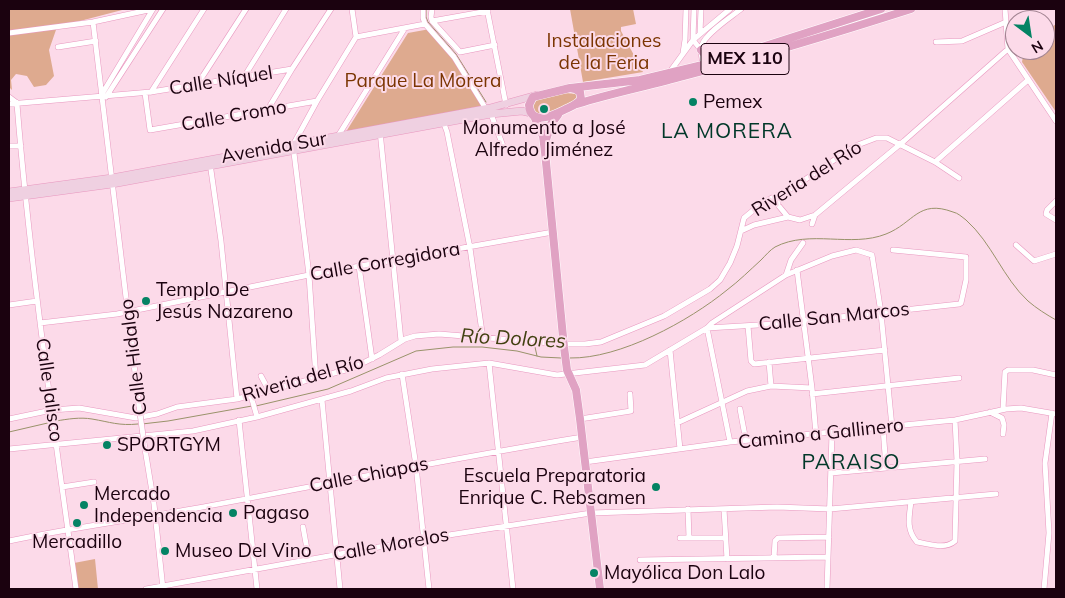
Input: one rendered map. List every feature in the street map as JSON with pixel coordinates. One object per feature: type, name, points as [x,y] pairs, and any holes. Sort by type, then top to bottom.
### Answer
[{"type":"main road","name":"MEX 110","points":[[537,95],[570,88],[640,80],[715,62],[881,9]]},
{"type":"main road","name":"MEX 110","points":[[533,114],[539,118],[548,118],[576,104],[609,94],[642,88],[846,30],[912,9]]},
{"type":"main road","points":[[701,50],[709,59],[715,62]]},
{"type":"main road","points":[[642,88],[649,83],[698,70],[703,65]]},
{"type":"main road","points":[[570,88],[580,92],[581,99],[576,104]]},
{"type":"main road","points":[[537,95],[530,100],[529,104],[541,131],[545,152],[564,346],[568,372],[576,390],[583,437],[600,589]]},
{"type":"main road","name":"Avenida Sur","points":[[493,111],[506,104],[537,95]]},
{"type":"main road","name":"Avenida Sur","points":[[9,198],[493,111],[522,111],[533,114]]},
{"type":"main road","points":[[545,152],[551,124],[559,113]]},
{"type":"main road","name":"Avenida Sur","points":[[294,147],[338,136],[380,131]]},
{"type":"main road","name":"Avenida Sur","points":[[9,192],[24,194]]},
{"type":"street","points":[[9,33],[93,22],[153,9]]},
{"type":"street","points":[[104,97],[106,86],[153,9]]},
{"type":"street","points":[[148,93],[204,9]]},
{"type":"street","points":[[198,85],[246,9]]},
{"type":"street","points":[[244,77],[286,9]]},
{"type":"street","points":[[268,109],[331,9]]},
{"type":"street","points":[[316,379],[309,275],[294,147],[317,101],[356,37],[352,9]]},
{"type":"street","points":[[423,9],[425,24],[454,57],[493,111],[503,146]]},
{"type":"street","points":[[432,9],[432,21],[460,52],[495,45]]},
{"type":"street","points":[[683,54],[686,9]]},
{"type":"street","points":[[694,9],[693,40],[701,50]]},
{"type":"street","points":[[700,32],[701,9]]},
{"type":"street","points":[[669,73],[700,32],[730,9]]},
{"type":"street","points":[[104,97],[162,10]]},
{"type":"street","points":[[432,21],[488,10],[506,104]]},
{"type":"street","points":[[703,65],[701,50],[703,42],[708,35],[737,10]]},
{"type":"street","name":"Calle Hidalgo","points":[[93,22],[100,83],[104,97],[103,104],[139,406],[155,514],[163,588]]},
{"type":"street","points":[[936,42],[962,41],[1005,22]]},
{"type":"street","points":[[356,37],[425,24]]},
{"type":"street","points":[[338,136],[405,28]]},
{"type":"street","points":[[58,47],[96,41]]},
{"type":"street","points":[[741,231],[754,225],[788,217],[800,220],[815,215],[900,144],[1005,52]]},
{"type":"street","points":[[1015,60],[1056,121]]},
{"type":"street","name":"Calle Níquel","points":[[9,104],[148,93],[292,69]]},
{"type":"street","points":[[935,162],[1028,80]]},
{"type":"street","points":[[100,83],[106,86]]},
{"type":"street","name":"Calle Cromo","points":[[148,93],[150,130],[317,101]]},
{"type":"street","points":[[9,97],[18,104]]},
{"type":"street","name":"Calle Jalisco","points":[[18,104],[24,194],[76,589]]},
{"type":"street","points":[[443,120],[470,248],[484,339]]},
{"type":"street","points":[[380,131],[401,341]]},
{"type":"street","name":"Riveria del Río","points":[[9,419],[52,410],[79,408],[136,418],[157,414],[177,407],[252,397],[353,368],[401,341],[415,336],[439,334],[564,346],[609,339],[664,316],[710,289],[720,280],[737,246],[744,218],[762,203],[794,188],[854,146],[876,138],[887,138],[935,162],[959,178]]},
{"type":"street","points":[[9,146],[21,146]]},
{"type":"street","points":[[210,163],[221,241],[237,399]]},
{"type":"street","points":[[778,197],[778,205],[788,217]]},
{"type":"street","points":[[1056,201],[1047,210],[1046,214],[1056,220]]},
{"type":"street","points":[[812,224],[815,215]]},
{"type":"street","name":"Calle Corregidora","points":[[40,323],[128,312],[309,275],[553,232]]},
{"type":"street","points":[[786,275],[791,260],[803,243]]},
{"type":"street","points":[[1016,245],[1034,261],[1056,254]]},
{"type":"street","name":"Riveria del Río","points":[[9,449],[56,442],[193,431],[257,414],[322,400],[402,374],[432,369],[489,363],[557,374],[645,365],[707,328],[786,275],[832,256],[856,250],[872,256],[881,313]]},
{"type":"street","name":"Calle San Marcos","points":[[707,328],[804,321],[959,304],[961,302],[966,280],[966,257],[893,250]]},
{"type":"street","points":[[359,266],[372,359]]},
{"type":"street","points":[[797,270],[816,435]]},
{"type":"street","points":[[9,305],[37,301]]},
{"type":"street","points":[[881,313],[892,427]]},
{"type":"street","points":[[748,326],[751,361],[754,364],[884,350]]},
{"type":"street","points":[[707,328],[730,442]]},
{"type":"street","points":[[670,350],[680,449]]},
{"type":"street","points":[[769,362],[771,386]]},
{"type":"street","points":[[489,363],[513,589]]},
{"type":"street","points":[[1003,409],[1005,372],[1008,370],[1033,370],[1056,375]]},
{"type":"street","points":[[402,374],[416,466],[429,589]]},
{"type":"street","points":[[262,376],[269,391]]},
{"type":"street","points":[[677,423],[747,391],[771,386],[812,391],[888,386],[959,378]]},
{"type":"street","points":[[580,419],[632,411],[630,394]]},
{"type":"street","points":[[252,397],[257,414]]},
{"type":"street","points":[[322,400],[340,589]]},
{"type":"street","name":"Camino a Gallinero","points":[[585,462],[730,442],[832,434],[955,420],[1003,409],[1021,408],[1054,413]]},
{"type":"street","points":[[740,409],[746,441]]},
{"type":"street","points":[[990,412],[1002,418],[1004,425],[1003,434]]},
{"type":"street","points":[[1044,589],[1049,533],[1045,463],[1054,413]]},
{"type":"street","points":[[239,420],[257,589]]},
{"type":"street","points":[[911,502],[909,524],[911,535],[917,542],[943,546],[953,544],[955,541],[957,461],[955,420]]},
{"type":"street","points":[[883,428],[886,468]]},
{"type":"street","points":[[827,589],[832,434]]},
{"type":"street","name":"Calle Chiapas","points":[[9,541],[68,528],[330,484],[416,466],[583,437]]},
{"type":"street","points":[[831,473],[985,459]]},
{"type":"street","points":[[62,487],[94,482]]},
{"type":"street","name":"Calle Morelos","points":[[146,589],[163,588],[255,569],[423,539],[591,513],[777,507],[830,509],[996,494]]},
{"type":"street","points":[[688,509],[689,538]]},
{"type":"street","points":[[724,509],[727,559]]},
{"type":"street","points":[[303,527],[309,560]]},
{"type":"street","points":[[774,558],[775,540],[778,538],[829,537]]},
{"type":"street","points":[[680,538],[725,538]]},
{"type":"street","points":[[640,560],[827,557]]},
{"type":"green space","points":[[9,9],[126,9],[57,27],[49,50],[54,76],[46,85],[34,87],[27,76],[16,74],[11,80],[12,90],[9,87]]},
{"type":"green space","name":"Instalaciones de la Feria","points":[[570,9],[633,9],[636,24],[621,27],[621,31],[643,72],[583,82]]},
{"type":"green space","points":[[1055,25],[1056,112],[1022,62],[1022,60],[1055,60]]},
{"type":"green space","name":"Parque La Morera","points":[[430,29],[454,57],[486,109],[344,135],[408,33]]},
{"type":"green space","points":[[564,93],[578,94],[580,98],[548,117],[535,114],[532,106],[535,102],[546,96]]},
{"type":"green space","points":[[95,559],[98,589],[78,589],[74,563]]},
{"type":"waterway","points":[[426,9],[428,22],[456,54],[486,102]]},
{"type":"waterway","name":"Río Dolores","points":[[570,358],[590,357],[610,352],[632,345],[674,325],[727,290],[775,247],[802,239],[873,238],[886,234],[924,210],[932,208],[955,213],[966,220],[983,239],[1019,292],[1034,306],[1056,320]]},
{"type":"waterway","name":"Río Dolores","points":[[256,406],[328,389],[416,351],[453,347],[482,347],[517,351],[541,357],[561,358]]},
{"type":"waterway","points":[[535,347],[537,356]]},
{"type":"waterway","name":"Río Dolores","points":[[142,424],[252,406]]},
{"type":"waterway","name":"Río Dolores","points":[[56,421],[83,418],[120,424],[138,424]]},
{"type":"waterway","name":"Río Dolores","points":[[9,432],[52,422]]},
{"type":"place","name":"Pemex","points":[[693,102]]},
{"type":"place","name":"Monumento a José Alfredo Jiménez","points":[[544,109]]},
{"type":"place","name":"Templo De Jesús Nazareno","points":[[146,301]]},
{"type":"place","name":"SPORTGYM","points":[[107,445]]},
{"type":"place","name":"Escuela Preparatoria Enrique C. Rebsamen","points":[[656,487]]},
{"type":"place","name":"Mercado Independencia","points":[[84,505]]},
{"type":"place","name":"Pagaso","points":[[233,513]]},
{"type":"place","name":"Mercadillo","points":[[77,523]]},
{"type":"place","name":"Museo Del Vino","points":[[165,551]]},
{"type":"place","name":"Mayólica Don Lalo","points":[[594,573]]},
{"type":"district","name":"LA MORERA","points":[[727,132]]},
{"type":"district","name":"PARAISO","points":[[851,463]]}]
